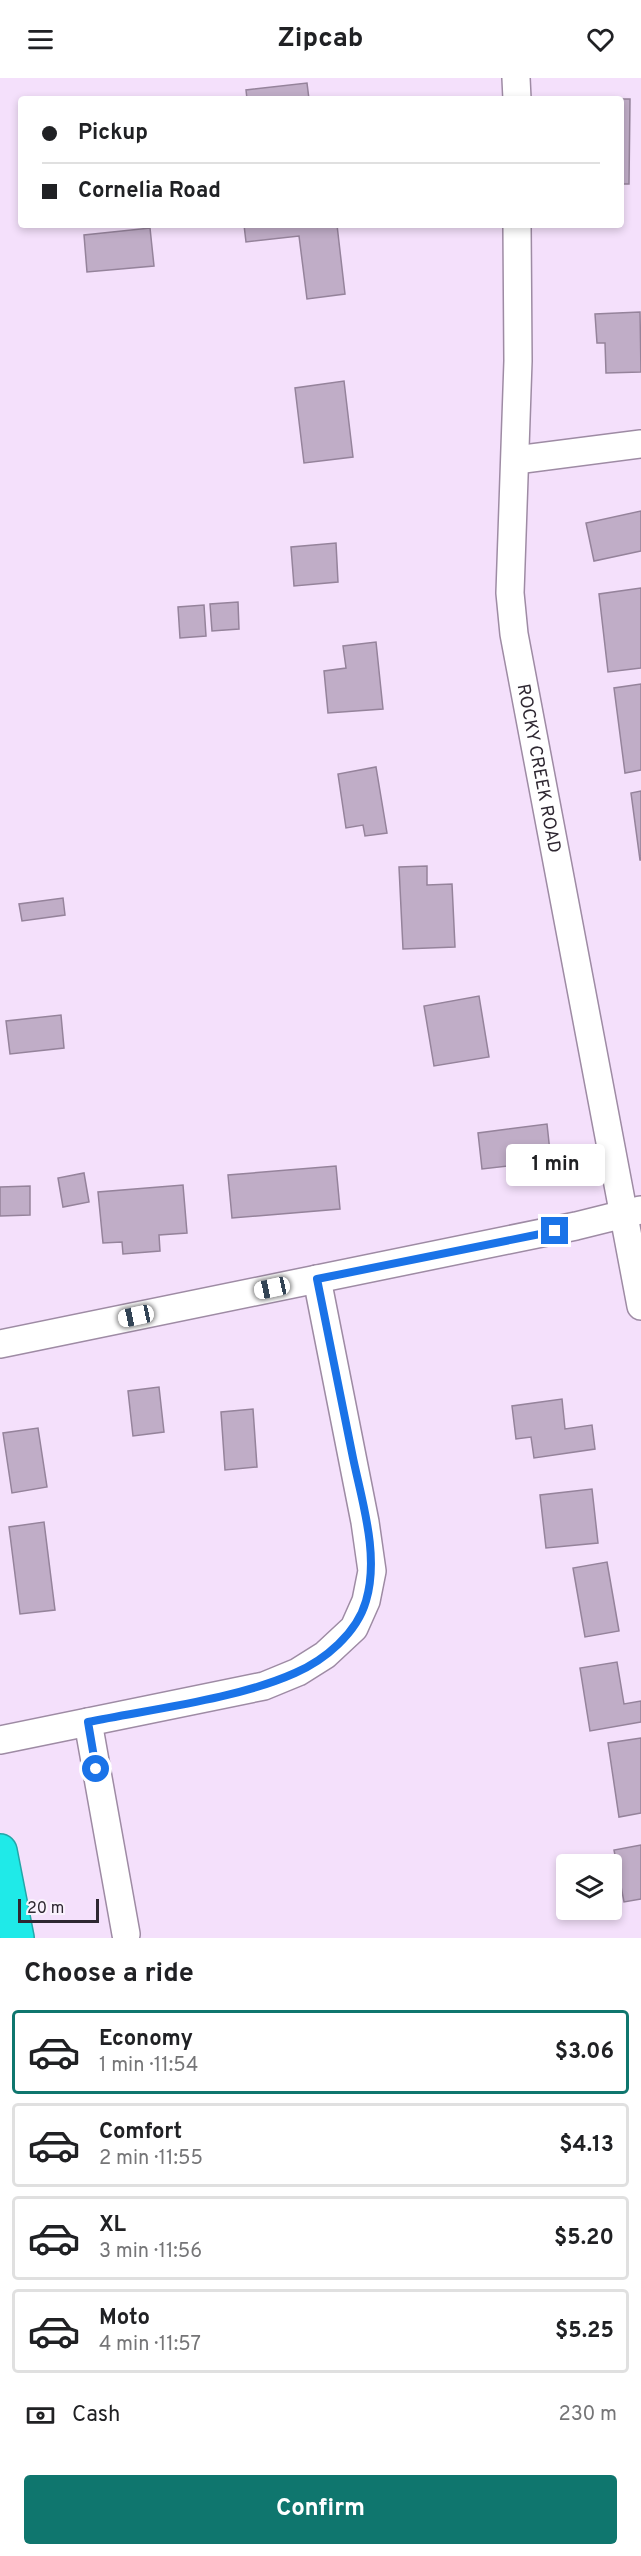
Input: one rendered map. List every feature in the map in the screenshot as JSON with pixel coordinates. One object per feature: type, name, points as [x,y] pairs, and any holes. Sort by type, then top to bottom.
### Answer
[{"type":"highway","points":[[0,1851],[17,1938]]},
{"type":"street","points":[[516,78],[517,96]]},
{"type":"street","name":"ROCKY CREEK ROAD","points":[[517,228],[516,460],[510,593],[514,634],[632,1212],[641,1306]]},
{"type":"street","points":[[516,460],[641,444]]},
{"type":"street","points":[[0,1344],[632,1212]]},
{"type":"street","points":[[0,1740],[264,1686],[298,1672],[325,1655],[354,1628],[366,1601],[372,1571],[365,1522],[317,1279]]},
{"type":"street","points":[[88,1722],[126,1934]]},
{"type":"building","points":[[307,83],[309,96],[247,96],[246,90]]},
{"type":"building","points":[[624,99],[630,99],[629,184],[624,184]]},
{"type":"building","points":[[150,228],[154,266],[87,272],[84,235]]},
{"type":"building","points":[[244,228],[337,228],[345,294],[307,299],[299,236],[246,242]]},
{"type":"building","points":[[640,312],[641,372],[606,373],[605,343],[597,343],[595,314]]},
{"type":"building","points":[[344,381],[353,457],[304,463],[295,388]]},
{"type":"building","points":[[641,511],[641,551],[594,561],[586,523]]},
{"type":"building","points":[[336,543],[338,582],[294,586],[291,547]]},
{"type":"building","points":[[641,588],[641,668],[608,672],[599,594]]},
{"type":"building","points":[[238,602],[239,629],[212,631],[210,604]]},
{"type":"building","points":[[204,605],[206,636],[180,638],[178,607]]},
{"type":"building","points":[[376,642],[383,709],[328,713],[324,671],[346,668],[343,646]]},
{"type":"building","points":[[641,684],[641,770],[625,773],[614,688]]},
{"type":"building","points":[[376,767],[387,833],[365,836],[363,825],[346,828],[338,774]]},
{"type":"building","points":[[641,791],[641,860],[640,860],[631,793]]},
{"type":"building","points":[[427,866],[427,885],[452,884],[455,947],[403,949],[399,867]]},
{"type":"building","points":[[63,898],[65,915],[22,921],[19,904]]},
{"type":"building","points":[[479,996],[489,1057],[434,1066],[424,1006]]},
{"type":"building","points":[[61,1015],[64,1048],[10,1054],[6,1021]]},
{"type":"building","points":[[547,1124],[551,1161],[482,1169],[478,1133]]},
{"type":"building","points":[[336,1166],[340,1209],[232,1218],[228,1175]]},
{"type":"building","points":[[84,1173],[89,1202],[63,1207],[58,1178]]},
{"type":"building","points":[[183,1185],[187,1233],[159,1235],[160,1251],[123,1254],[122,1242],[103,1243],[98,1192]]},
{"type":"building","points":[[30,1186],[30,1215],[0,1216],[0,1187]]},
{"type":"building","points":[[159,1387],[164,1432],[133,1436],[128,1391]]},
{"type":"building","points":[[562,1399],[565,1429],[592,1425],[595,1449],[534,1458],[531,1437],[516,1439],[512,1406]]},
{"type":"building","points":[[253,1409],[257,1467],[225,1470],[221,1412]]},
{"type":"building","points":[[38,1428],[47,1487],[12,1493],[3,1433]]},
{"type":"building","points":[[592,1489],[598,1543],[546,1548],[540,1495]]},
{"type":"building","points":[[44,1522],[55,1610],[20,1614],[9,1527]]},
{"type":"building","points":[[607,1562],[619,1631],[585,1637],[573,1568]]},
{"type":"building","points":[[617,1662],[624,1704],[641,1701],[641,1722],[590,1731],[580,1668]]},
{"type":"building","points":[[641,1738],[641,1813],[619,1817],[608,1743]]},
{"type":"building","points":[[641,1845],[641,1899],[624,1902],[622,1854],[615,1854],[614,1850]]},
{"type":"route","points":[[96,1769],[88,1722],[264,1686],[298,1672],[325,1655],[354,1628],[366,1601],[372,1571],[365,1522],[317,1279],[555,1231]]}]
